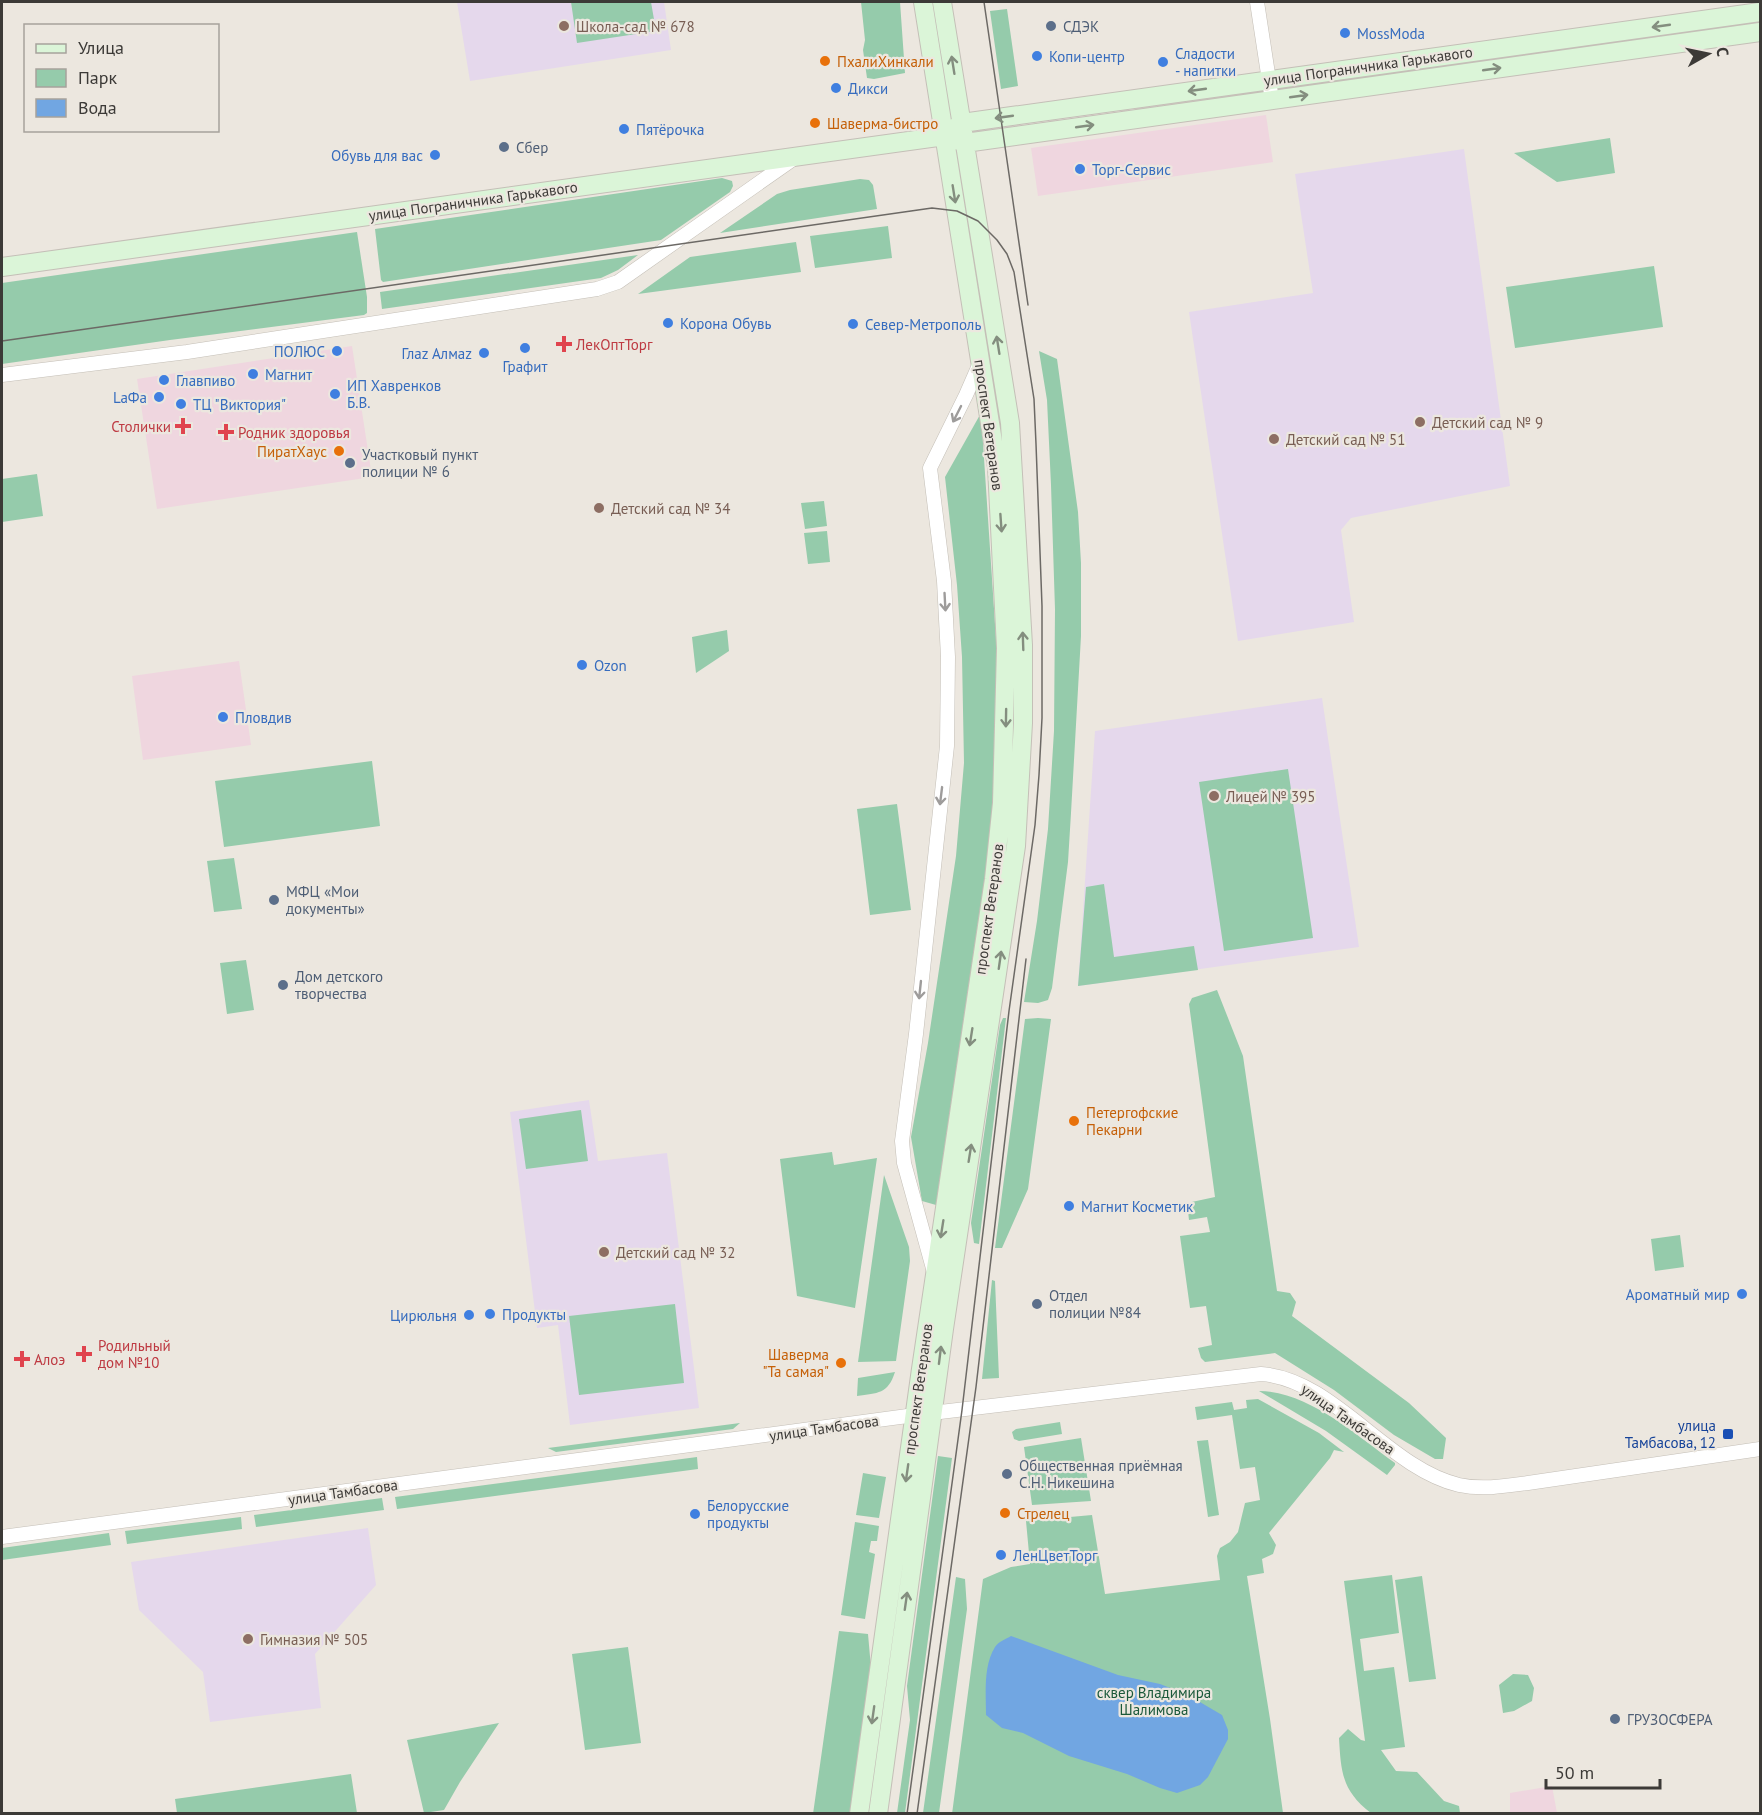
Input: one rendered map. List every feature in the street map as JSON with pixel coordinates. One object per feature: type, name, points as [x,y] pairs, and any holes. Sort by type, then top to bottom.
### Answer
[{"type":"main road","name":"проспект Ветеранов","points":[[859,1814],[935,1275],[989,914],[1002,802],[1006,648],[1004,569],[997,467],[923,2]]},
{"type":"main road","name":"проспект Ветеранов","points":[[878,1814],[952,1273],[1016,846],[1023,723],[1023,645],[1010,423],[942,2]]},
{"type":"main road","name":"улица Пограничника Гарькавого","points":[[945,136],[962,123],[1761,12]]},
{"type":"main road","name":"улица Пограничника Гарькавого","points":[[2,267],[945,136],[965,143],[1761,32]]},
{"type":"street","points":[[1257,2],[1272,100]]},
{"type":"street","points":[[2,375],[186,352],[597,290],[618,282],[795,158]]},
{"type":"street","points":[[935,1275],[904,1163],[902,1141],[947,746],[948,657],[944,581],[930,468],[981,361]]},
{"type":"street","name":"улица Тамбасова","points":[[2,1537],[915,1415],[1261,1374],[1294,1381],[1312,1391],[1403,1458],[1438,1478],[1461,1485],[1493,1487],[1528,1483],[1761,1449]]},
{"type":"shaded area","name":"Школа-сад № 678","points":[[457,2],[664,2],[671,50],[470,81]]},
{"type":"shaded area","points":[[1266,115],[1273,162],[1038,196],[1031,148]]},
{"type":"shaded area","points":[[1464,149],[1510,486],[1351,518],[1341,530],[1354,622],[1238,641],[1189,312],[1313,293],[1295,174]]},
{"type":"shaded area","points":[[352,346],[372,477],[157,509],[137,379]]},
{"type":"shaded area","points":[[239,661],[251,745],[143,760],[132,676]]},
{"type":"shaded area","name":"Лицей № 395","points":[[1322,698],[1359,947],[1078,986],[1095,731]]},
{"type":"shaded area","name":"Детский сад № 32","points":[[589,1100],[598,1161],[667,1153],[699,1408],[570,1425],[558,1325],[537,1328],[510,1112]]},
{"type":"shaded area","name":"Гимназия № 505","points":[[368,1528],[376,1585],[315,1654],[321,1708],[210,1722],[203,1672],[139,1610],[131,1562]]},
{"type":"shaded area","points":[[1552,1786],[1557,1813],[1510,1813],[1510,1793]]},
{"type":"green space","points":[[571,2],[651,2],[656,31],[577,43]]},
{"type":"green space","points":[[861,2],[900,2],[905,73],[874,79],[867,78]]},
{"type":"green space","points":[[1007,9],[1018,86],[1001,89],[990,11]]},
{"type":"green space","points":[[1610,138],[1615,173],[1557,182],[1514,153]]},
{"type":"green space","points":[[722,178],[732,181],[733,186],[730,192],[661,240],[383,282],[381,280],[375,229]]},
{"type":"green space","points":[[860,179],[869,180],[873,185],[877,209],[720,233],[777,194]]},
{"type":"green space","points":[[888,226],[892,258],[815,268],[810,236]]},
{"type":"green space","points":[[357,232],[367,297],[367,313],[364,315],[2,364],[2,283]]},
{"type":"green space","points":[[796,242],[801,272],[638,294],[690,257]]},
{"type":"green space","points":[[638,255],[618,270],[601,278],[382,309],[380,292]]},
{"type":"green space","points":[[1654,266],[1663,327],[1515,348],[1506,287]]},
{"type":"green space","points":[[1039,351],[1057,359],[1078,512],[1081,636],[1068,862],[1052,988],[1048,1000],[1038,1003],[1024,1002],[1048,829],[1054,731],[1055,609],[1047,400]]},
{"type":"green space","points":[[981,413],[997,654],[992,829],[936,1205],[922,1201],[911,1137],[928,1043],[956,856],[964,763],[962,657],[945,477]]},
{"type":"green space","points":[[37,474],[43,516],[2,522],[2,479]]},
{"type":"green space","points":[[824,501],[827,526],[805,529],[801,503]]},
{"type":"green space","points":[[827,531],[830,562],[808,564],[804,533]]},
{"type":"green space","points":[[727,630],[729,651],[696,673],[692,637]]},
{"type":"green space","points":[[372,761],[380,826],[224,847],[215,781]]},
{"type":"green space","points":[[1288,769],[1313,938],[1224,951],[1199,782]]},
{"type":"green space","points":[[897,804],[911,910],[870,915],[857,809]]},
{"type":"green space","points":[[234,858],[242,909],[214,912],[207,861]]},
{"type":"green space","points":[[1104,884],[1114,957],[1194,946],[1198,970],[1078,986],[1086,887]]},
{"type":"green space","points":[[246,960],[254,1010],[227,1014],[220,963]]},
{"type":"green space","points":[[1217,990],[1243,1056],[1277,1291],[1290,1293],[1296,1302],[1292,1316],[1409,1403],[1446,1438],[1443,1459],[1435,1459],[1394,1435],[1334,1390],[1275,1353],[1205,1362],[1201,1358],[1198,1348],[1212,1345],[1206,1306],[1190,1308],[1180,1236],[1210,1232],[1207,1217],[1189,1220],[1187,1203],[1215,1197],[1189,1004],[1192,998]]},
{"type":"green space","points":[[1003,1018],[1006,1018],[979,1244],[974,1243],[971,1223],[1000,1025]]},
{"type":"green space","points":[[1025,1019],[1051,1019],[1028,1189],[1002,1248],[995,1248]]},
{"type":"green space","points":[[581,1110],[588,1161],[526,1169],[519,1119]]},
{"type":"green space","points":[[832,1152],[834,1165],[877,1158],[855,1308],[797,1296],[780,1159]]},
{"type":"green space","points":[[884,1175],[909,1247],[910,1261],[896,1361],[858,1362]]},
{"type":"green space","points":[[1680,1235],[1684,1267],[1655,1271],[1651,1239]]},
{"type":"green space","points":[[992,1280],[995,1281],[999,1378],[982,1379]]},
{"type":"green space","points":[[675,1304],[684,1383],[579,1395],[569,1316]]},
{"type":"green space","points":[[895,1372],[889,1385],[881,1391],[857,1396],[858,1378]]},
{"type":"green space","points":[[1259,1391],[1295,1398],[1313,1406],[1348,1428],[1395,1465],[1387,1475],[1326,1431]]},
{"type":"green space","name":"сквер Владимира Шалимова","points":[[1258,1399],[1319,1433],[1344,1452],[1334,1450],[1269,1533],[1276,1545],[1273,1554],[1262,1559],[1264,1573],[1247,1576],[1283,1813],[952,1814],[983,1579],[1011,1567],[1030,1564],[1026,1521],[1092,1515],[1105,1594],[1220,1580],[1217,1556],[1220,1548],[1230,1542],[1238,1532],[1245,1503],[1260,1500],[1255,1467],[1240,1469],[1232,1415],[1197,1420],[1195,1407],[1232,1402],[1234,1410],[1247,1408],[1246,1400]]},
{"type":"green space","points":[[1060,1422],[1062,1434],[1019,1441],[1014,1439],[1012,1432],[1016,1429]]},
{"type":"green space","points":[[740,1423],[733,1429],[556,1452],[548,1448]]},
{"type":"green space","points":[[1081,1438],[1091,1501],[1032,1505],[1024,1447]]},
{"type":"green space","points":[[1208,1440],[1219,1515],[1208,1517],[1197,1441]]},
{"type":"green space","points":[[938,1456],[952,1458],[905,1813],[897,1813],[910,1720],[907,1686]]},
{"type":"green space","points":[[697,1457],[698,1469],[397,1509],[395,1497]]},
{"type":"green space","points":[[863,1473],[886,1477],[879,1518],[856,1515]]},
{"type":"green space","points":[[382,1498],[384,1510],[256,1527],[254,1515]]},
{"type":"green space","points":[[241,1517],[242,1529],[127,1544],[125,1531]]},
{"type":"green space","points":[[855,1522],[879,1526],[877,1541],[871,1541],[869,1552],[875,1554],[865,1619],[841,1615]]},
{"type":"green space","points":[[109,1533],[111,1545],[2,1560],[2,1548]]},
{"type":"green space","points":[[1392,1575],[1399,1633],[1360,1639],[1364,1671],[1394,1667],[1405,1747],[1381,1750],[1396,1771],[1417,1772],[1444,1801],[1459,1806],[1460,1813],[1371,1813],[1354,1797],[1342,1771],[1339,1738],[1348,1729],[1365,1741],[1344,1581]]},
{"type":"green space","points":[[1422,1576],[1436,1679],[1409,1682],[1395,1580]]},
{"type":"green space","points":[[956,1577],[965,1579],[967,1609],[939,1813],[923,1813]]},
{"type":"green space","points":[[839,1631],[868,1634],[872,1679],[854,1813],[813,1814]]},
{"type":"green space","points":[[628,1647],[641,1743],[585,1750],[572,1654]]},
{"type":"green space","points":[[1513,1674],[1528,1675],[1534,1688],[1532,1701],[1514,1711],[1503,1713],[1499,1685]]},
{"type":"green space","points":[[499,1723],[444,1810],[424,1813],[407,1740]]},
{"type":"green space","points":[[351,1774],[357,1813],[177,1813],[175,1799]]},
{"type":"water","points":[[1011,1636],[1118,1675],[1160,1684],[1188,1695],[1222,1715],[1228,1730],[1228,1739],[1208,1777],[1200,1785],[1177,1793],[1069,1756],[1023,1733],[1002,1728],[986,1715],[986,1680],[995,1647]]},
{"type":"tram line","points":[[984,2],[1028,305]]},
{"type":"tram line","points":[[2,341],[932,208],[957,211],[978,221],[1007,254],[1014,272],[1034,399],[1042,606],[1042,718],[1039,775],[1035,825],[1009,1011],[962,1410],[907,1814]]},
{"type":"tram line","points":[[917,1814],[976,1387],[1026,959]]},
{"type":"place","name":"Школа-сад № 678","points":[[564,26]]},
{"type":"place","name":"СДЭК","points":[[1051,26]]},
{"type":"place","name":"MossModa","points":[[1345,33]]},
{"type":"place","name":"Копи-центр","points":[[1037,56]]},
{"type":"place","name":"ПхалиХинкали","points":[[825,61]]},
{"type":"place","name":"Сладости - напитки","points":[[1163,62]]},
{"type":"place","name":"Дикси","points":[[836,88]]},
{"type":"place","name":"Шаверма-бистро","points":[[815,123]]},
{"type":"place","name":"Пятёрочка","points":[[624,129]]},
{"type":"place","name":"Сбер","points":[[504,147]]},
{"type":"place","name":"Обувь для вас","points":[[435,155]]},
{"type":"place","name":"Торг-Сервис","points":[[1080,169]]},
{"type":"place","name":"Корона Обувь","points":[[668,323]]},
{"type":"place","name":"Север-Метрополь","points":[[853,324]]},
{"type":"place","name":"ЛекОптТорг","points":[[564,344]]},
{"type":"place","name":"Графит","points":[[525,348]]},
{"type":"place","name":"ПОЛЮС","points":[[337,351]]},
{"type":"place","name":"Глаz Алмаz","points":[[484,353]]},
{"type":"place","name":"Магнит","points":[[253,374]]},
{"type":"place","name":"Главпиво","points":[[164,380]]},
{"type":"place","name":"ИП Хавренков Б.В.","points":[[335,394]]},
{"type":"place","name":"LaФа","points":[[159,397]]},
{"type":"place","name":"ТЦ \"Виктория\"","points":[[181,404]]},
{"type":"place","name":"Детский сад № 9","points":[[1420,422]]},
{"type":"place","name":"Столички","points":[[183,426]]},
{"type":"place","name":"Родник здоровья","points":[[226,432]]},
{"type":"place","name":"Детский сад № 51","points":[[1274,439]]},
{"type":"place","name":"ПиратХаус","points":[[339,451]]},
{"type":"place","name":"Участковый пункт полиции № 6","points":[[350,463]]},
{"type":"place","name":"Детский сад № 34","points":[[599,508]]},
{"type":"place","name":"Ozon","points":[[582,665]]},
{"type":"place","name":"Пловдив","points":[[223,717]]},
{"type":"place","name":"Лицей № 395","points":[[1214,796]]},
{"type":"place","name":"МФЦ «Мои документы»","points":[[274,900]]},
{"type":"place","name":"Дом детского творчества","points":[[283,985]]},
{"type":"place","name":"Петергофские Пекарни","points":[[1074,1121]]},
{"type":"place","name":"Магнит Косметик","points":[[1069,1206]]},
{"type":"place","name":"Детский сад № 32","points":[[604,1252]]},
{"type":"place","name":"Ароматный мир","points":[[1742,1294]]},
{"type":"place","name":"Отдел полиции №84","points":[[1037,1304]]},
{"type":"place","name":"Продукты","points":[[490,1314]]},
{"type":"place","name":"Цирюльня","points":[[469,1315]]},
{"type":"place","name":"Родильный дом №10","points":[[84,1354]]},
{"type":"place","name":"Алоэ","points":[[22,1359]]},
{"type":"place","name":"Шаверма \"Та самая\"","points":[[841,1363]]},
{"type":"place","name":"улица Тамбасова, 12","points":[[1728,1434]]},
{"type":"place","name":"Общественная приёмная С.Н. Никешина","points":[[1007,1474]]},
{"type":"place","name":"Стрелец","points":[[1005,1513]]},
{"type":"place","name":"Белорусские продукты","points":[[695,1514]]},
{"type":"place","name":"ЛенЦветТорг","points":[[1001,1555]]},
{"type":"place","name":"Гимназия № 505","points":[[248,1639]]},
{"type":"place","name":"ГРУЗОСФЕРА","points":[[1615,1719]]}]
